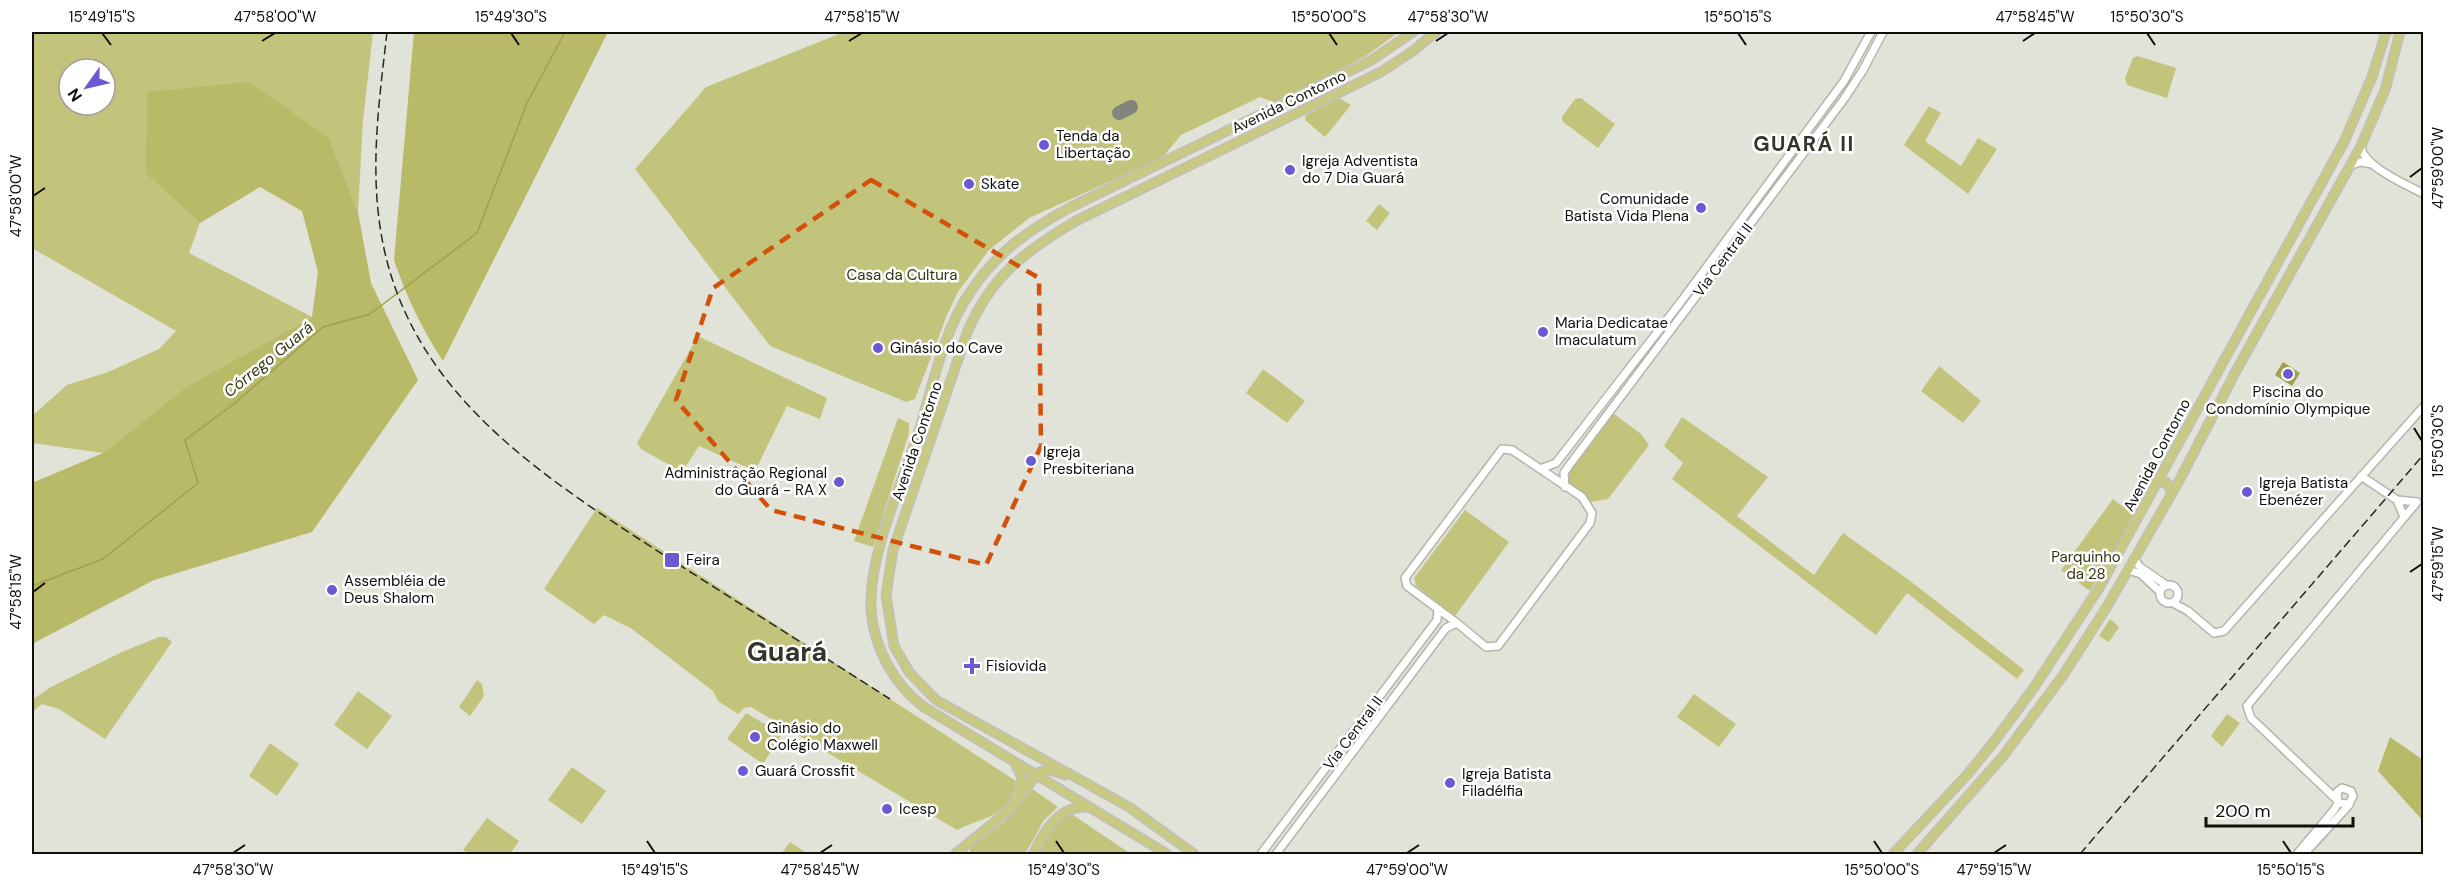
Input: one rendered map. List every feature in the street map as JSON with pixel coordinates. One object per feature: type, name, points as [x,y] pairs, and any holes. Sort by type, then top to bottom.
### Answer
[{"type":"main road","name":"Avenida Contorno","points":[[1167,855],[924,707],[906,693],[890,670],[876,638],[871,594],[881,544],[940,362],[959,312],[971,290],[1012,243],[1071,207],[1328,82],[1404,40],[1413,32]]},
{"type":"main road","name":"Avenida Contorno","points":[[1194,855],[1129,807],[1042,757],[967,719],[936,700],[919,684],[903,661],[892,638],[886,595],[893,550],[967,333],[982,300],[993,285],[1032,249],[1076,221],[1381,72],[1413,51],[1436,32]]},
{"type":"main road","name":"Avenida Contorno","points":[[1893,855],[1967,775],[2024,702],[2123,547],[2156,482],[2255,308],[2326,175],[2357,113],[2372,77],[2386,32]]},
{"type":"main road","name":"Avenida Contorno","points":[[1917,855],[2004,755],[2085,641],[2128,570],[2361,146],[2385,90],[2400,32]]},
{"type":"main road","points":[[1404,40],[1407,50],[1413,51]]},
{"type":"main road","points":[[2372,77],[2382,80],[2385,90]]},
{"type":"main road","points":[[1328,82],[1334,86],[1333,95]]},
{"type":"main road","points":[[1238,124],[1239,135],[1245,138]]},
{"type":"main road","points":[[2326,175],[2332,184],[2341,183]]},
{"type":"main road","points":[[1071,207],[1077,212],[1076,221]]},
{"type":"main road","points":[[982,276],[983,282],[993,285]]},
{"type":"main road","points":[[971,290],[980,294],[982,300]]},
{"type":"main road","points":[[2255,308],[2257,319],[2263,320],[2268,317]]},
{"type":"main road","points":[[2246,323],[2256,325],[2258,333]]},
{"type":"main road","points":[[2156,482],[2166,483],[2172,493]]},
{"type":"main road","points":[[881,544],[885,551],[893,550]]},
{"type":"main road","points":[[2074,627],[2075,635],[2085,641]]},
{"type":"main road","points":[[876,638],[884,635],[892,638]]},
{"type":"main road","points":[[906,693],[916,692],[919,684]]},
{"type":"main road","points":[[1014,762],[1022,778],[1016,803]]},
{"type":"main road","points":[[955,855],[1016,803],[1036,775],[1043,770],[1056,771],[1098,789]]},
{"type":"main road","points":[[1115,822],[1129,825],[1134,822],[1129,807]]},
{"type":"main road","points":[[1033,855],[1042,837],[1058,816],[1073,808],[1091,808]]},
{"type":"main road","points":[[1925,845],[1933,828],[1926,820]]},
{"type":"main road","points":[[964,845],[967,855]]},
{"type":"street","name":"Via Central II","points":[[1540,469],[1552,466],[1558,460],[1694,285],[1854,66],[1872,32]]},
{"type":"street","name":"Via Central II","points":[[1564,487],[1564,473],[1568,467],[1822,129],[1863,70],[1883,32]]},
{"type":"street","points":[[1854,66],[1863,70]]},
{"type":"street","points":[[1813,123],[1822,129]]},
{"type":"street","points":[[2361,146],[2362,153],[2372,164],[2424,194]]},
{"type":"street","points":[[2351,165],[2361,162],[2372,164]]},
{"type":"street","points":[[1694,285],[1700,290]]},
{"type":"street","points":[[2128,570],[2141,574],[2159,591],[2164,600],[2188,611],[2214,633],[2224,631],[2424,406]]},
{"type":"street","points":[[1502,449],[1519,453],[1564,487],[1582,497],[1590,507],[1592,513],[1590,523],[1498,646],[1486,647],[1407,586],[1407,574],[1502,449]]},
{"type":"street","points":[[2349,804],[2337,800],[2251,718],[2246,710],[2247,704],[2417,502],[2397,500],[2361,476]]},
{"type":"street","points":[[2397,500],[2404,517]]},
{"type":"street","points":[[2134,559],[2140,567],[2179,596],[2188,611]]},
{"type":"street","points":[[2159,591],[2166,585]]},
{"type":"street","points":[[2173,603],[2179,596]]},
{"type":"street","name":"Via Central II","points":[[1264,851],[1437,620],[1438,609]]},
{"type":"street","name":"Via Central II","points":[[1275,855],[1446,628],[1457,623]]},
{"type":"street","points":[[1419,644],[1429,651]]},
{"type":"street","points":[[2304,855],[2349,804],[2353,796],[2347,789],[2318,780]]},
{"type":"street","points":[[2297,855],[2337,800],[2342,788]]},
{"type":"street","points":[[1306,794],[1316,802]]},
{"type":"street","points":[[1264,851],[1275,855]]},
{"type":"highlighted area","points":[[871,180],[1039,278],[1041,446],[986,565],[771,510],[676,400],[713,288]]},
{"type":"green space","points":[[32,32],[373,32],[363,121],[358,212],[329,138],[146,174],[200,223],[189,253],[312,317],[186,387],[103,453],[32,443],[32,416],[67,385],[108,372],[159,349],[176,331],[32,248]]},
{"type":"green space","points":[[414,32],[608,32],[443,361],[415,312],[394,260]]},
{"type":"green space","name":"Casa da Cultura","points":[[844,32],[1399,32],[1366,56],[1276,103],[1260,97],[1181,135],[1162,158],[1029,218],[988,251],[958,292],[915,399],[906,402],[770,346],[635,169],[706,87]]},
{"type":"green space","points":[[2138,56],[2176,68],[2167,98],[2127,85],[2125,78],[2133,58]]},
{"type":"green space","points":[[249,82],[329,138],[358,212],[371,283],[418,380],[312,532],[154,580],[32,644],[32,483],[103,453],[186,387],[312,317],[318,272],[302,211],[260,187],[200,223],[146,174],[147,92]]},
{"type":"green space","points":[[1339,98],[1351,105],[1325,137],[1305,120],[1306,115]]},
{"type":"green space","points":[[1581,98],[1615,124],[1598,148],[1563,122],[1562,117],[1575,99]]},
{"type":"green space","points":[[1929,106],[1941,113],[1925,141],[1961,166],[1978,138],[1997,149],[1968,194],[1904,145]]},
{"type":"green space","points":[[1379,204],[1390,213],[1377,230],[1366,221]]},
{"type":"green space","points":[[698,336],[827,398],[820,419],[787,406],[755,471],[699,446],[682,472],[641,449],[637,443]]},
{"type":"green space","points":[[1939,366],[1981,401],[1963,423],[1921,391]]},
{"type":"green space","points":[[1263,369],[1305,401],[1287,423],[1246,393]]},
{"type":"green space","points":[[1610,411],[1641,434],[1649,445],[1608,499],[1590,502],[1563,479]]},
{"type":"green space","points":[[1682,417],[1768,477],[1737,516],[1814,575],[1843,533],[1909,580],[2024,670],[2017,679],[1907,593],[1876,635],[1672,479],[1683,463],[1664,446]]},
{"type":"green space","points":[[898,418],[909,423],[909,433],[873,547],[854,541]]},
{"type":"green space","name":"Parquinho da 28","points":[[2113,499],[2135,516],[2090,591],[2061,570]]},
{"type":"green space","points":[[597,508],[1016,781],[1009,802],[996,814],[957,830],[751,707],[744,708],[738,714],[718,701],[713,691],[632,629],[604,615],[594,624],[544,589]]},
{"type":"green space","points":[[1465,510],[1509,542],[1455,616],[1416,586],[1414,578]]},
{"type":"green space","points":[[2110,619],[2119,627],[2109,642],[2099,636]]},
{"type":"green space","points":[[159,637],[166,637],[172,642],[105,739],[59,709],[42,704],[32,712],[32,700],[51,687],[122,652]]},
{"type":"green space","points":[[477,680],[482,684],[484,696],[470,716],[459,707]]},
{"type":"green space","points":[[358,691],[392,716],[367,749],[334,725]]},
{"type":"green space","points":[[1694,694],[1736,724],[1719,747],[1677,717]]},
{"type":"green space","name":"Ginásio do Colégio Maxwell","points":[[746,713],[782,734],[763,764],[727,739]]},
{"type":"green space","points":[[2227,714],[2240,723],[2222,747],[2211,736]]},
{"type":"green space","points":[[2390,737],[2423,760],[2423,821],[2378,771]]},
{"type":"green space","points":[[270,743],[299,764],[277,796],[249,776]]},
{"type":"green space","points":[[572,767],[606,791],[582,824],[548,800]]},
{"type":"green space","points":[[1031,788],[1058,807],[1044,820],[1025,854],[970,854],[970,847],[1004,822]]},
{"type":"green space","points":[[1070,813],[1131,854],[1037,854],[1050,828]]},
{"type":"green space","points":[[487,818],[519,841],[510,854],[469,854],[463,850]]},
{"type":"green space","points":[[790,842],[808,854],[781,854]]},
{"type":"shaded area","name":"Piscina do Condomínio Olympique","points":[[2283,362],[2300,373],[2292,386],[2275,375]]},
{"type":"waterway","name":"Córrego Guará","points":[[32,586],[103,559],[198,483],[185,440],[235,403],[323,327],[370,314],[477,233],[527,103],[565,32]]},
{"type":"taxiway","points":[[1119,113],[1131,107]]},
{"type":"railway","points":[[387,32],[376,148],[379,219],[392,279],[415,333],[447,380],[485,422],[528,461],[575,496],[890,699]]},
{"type":"railway","points":[[2080,854],[2424,454]]},
{"type":"place","name":"Tenda da Libertação","points":[[1044,145]]},
{"type":"place","name":"Igreja Adventista do 7 Dia Guará","points":[[1290,170]]},
{"type":"place","name":"Skate","points":[[969,184]]},
{"type":"place","name":"Comunidade Batista Vida Plena","points":[[1701,208]]},
{"type":"place","name":"Maria Dedicatae Imaculatum","points":[[1543,332]]},
{"type":"place","name":"Ginásio do Cave","points":[[878,348]]},
{"type":"place","name":"Piscina do Condomínio Olympique","points":[[2288,374]]},
{"type":"place","name":"Igreja Presbiteriana","points":[[1031,461]]},
{"type":"place","name":"Administração Regional do Guará - RA X","points":[[839,482]]},
{"type":"place","name":"Igreja Batista Ebenézer","points":[[2247,492]]},
{"type":"place","name":"Feira","points":[[672,560]]},
{"type":"place","name":"Assembléia de Deus Shalom","points":[[332,590]]},
{"type":"place","name":"Fisiovida","points":[[972,666]]},
{"type":"place","name":"Ginásio do Colégio Maxwell","points":[[755,737]]},
{"type":"place","name":"Guará Crossfit","points":[[743,771]]},
{"type":"place","name":"Igreja Batista Filadélfia","points":[[1450,783]]},
{"type":"place","name":"Icesp","points":[[887,809]]},
{"type":"district","name":"GUARÁ II","points":[[1804,144]]},
{"type":"district","name":"Guará","points":[[787,652]]}]
